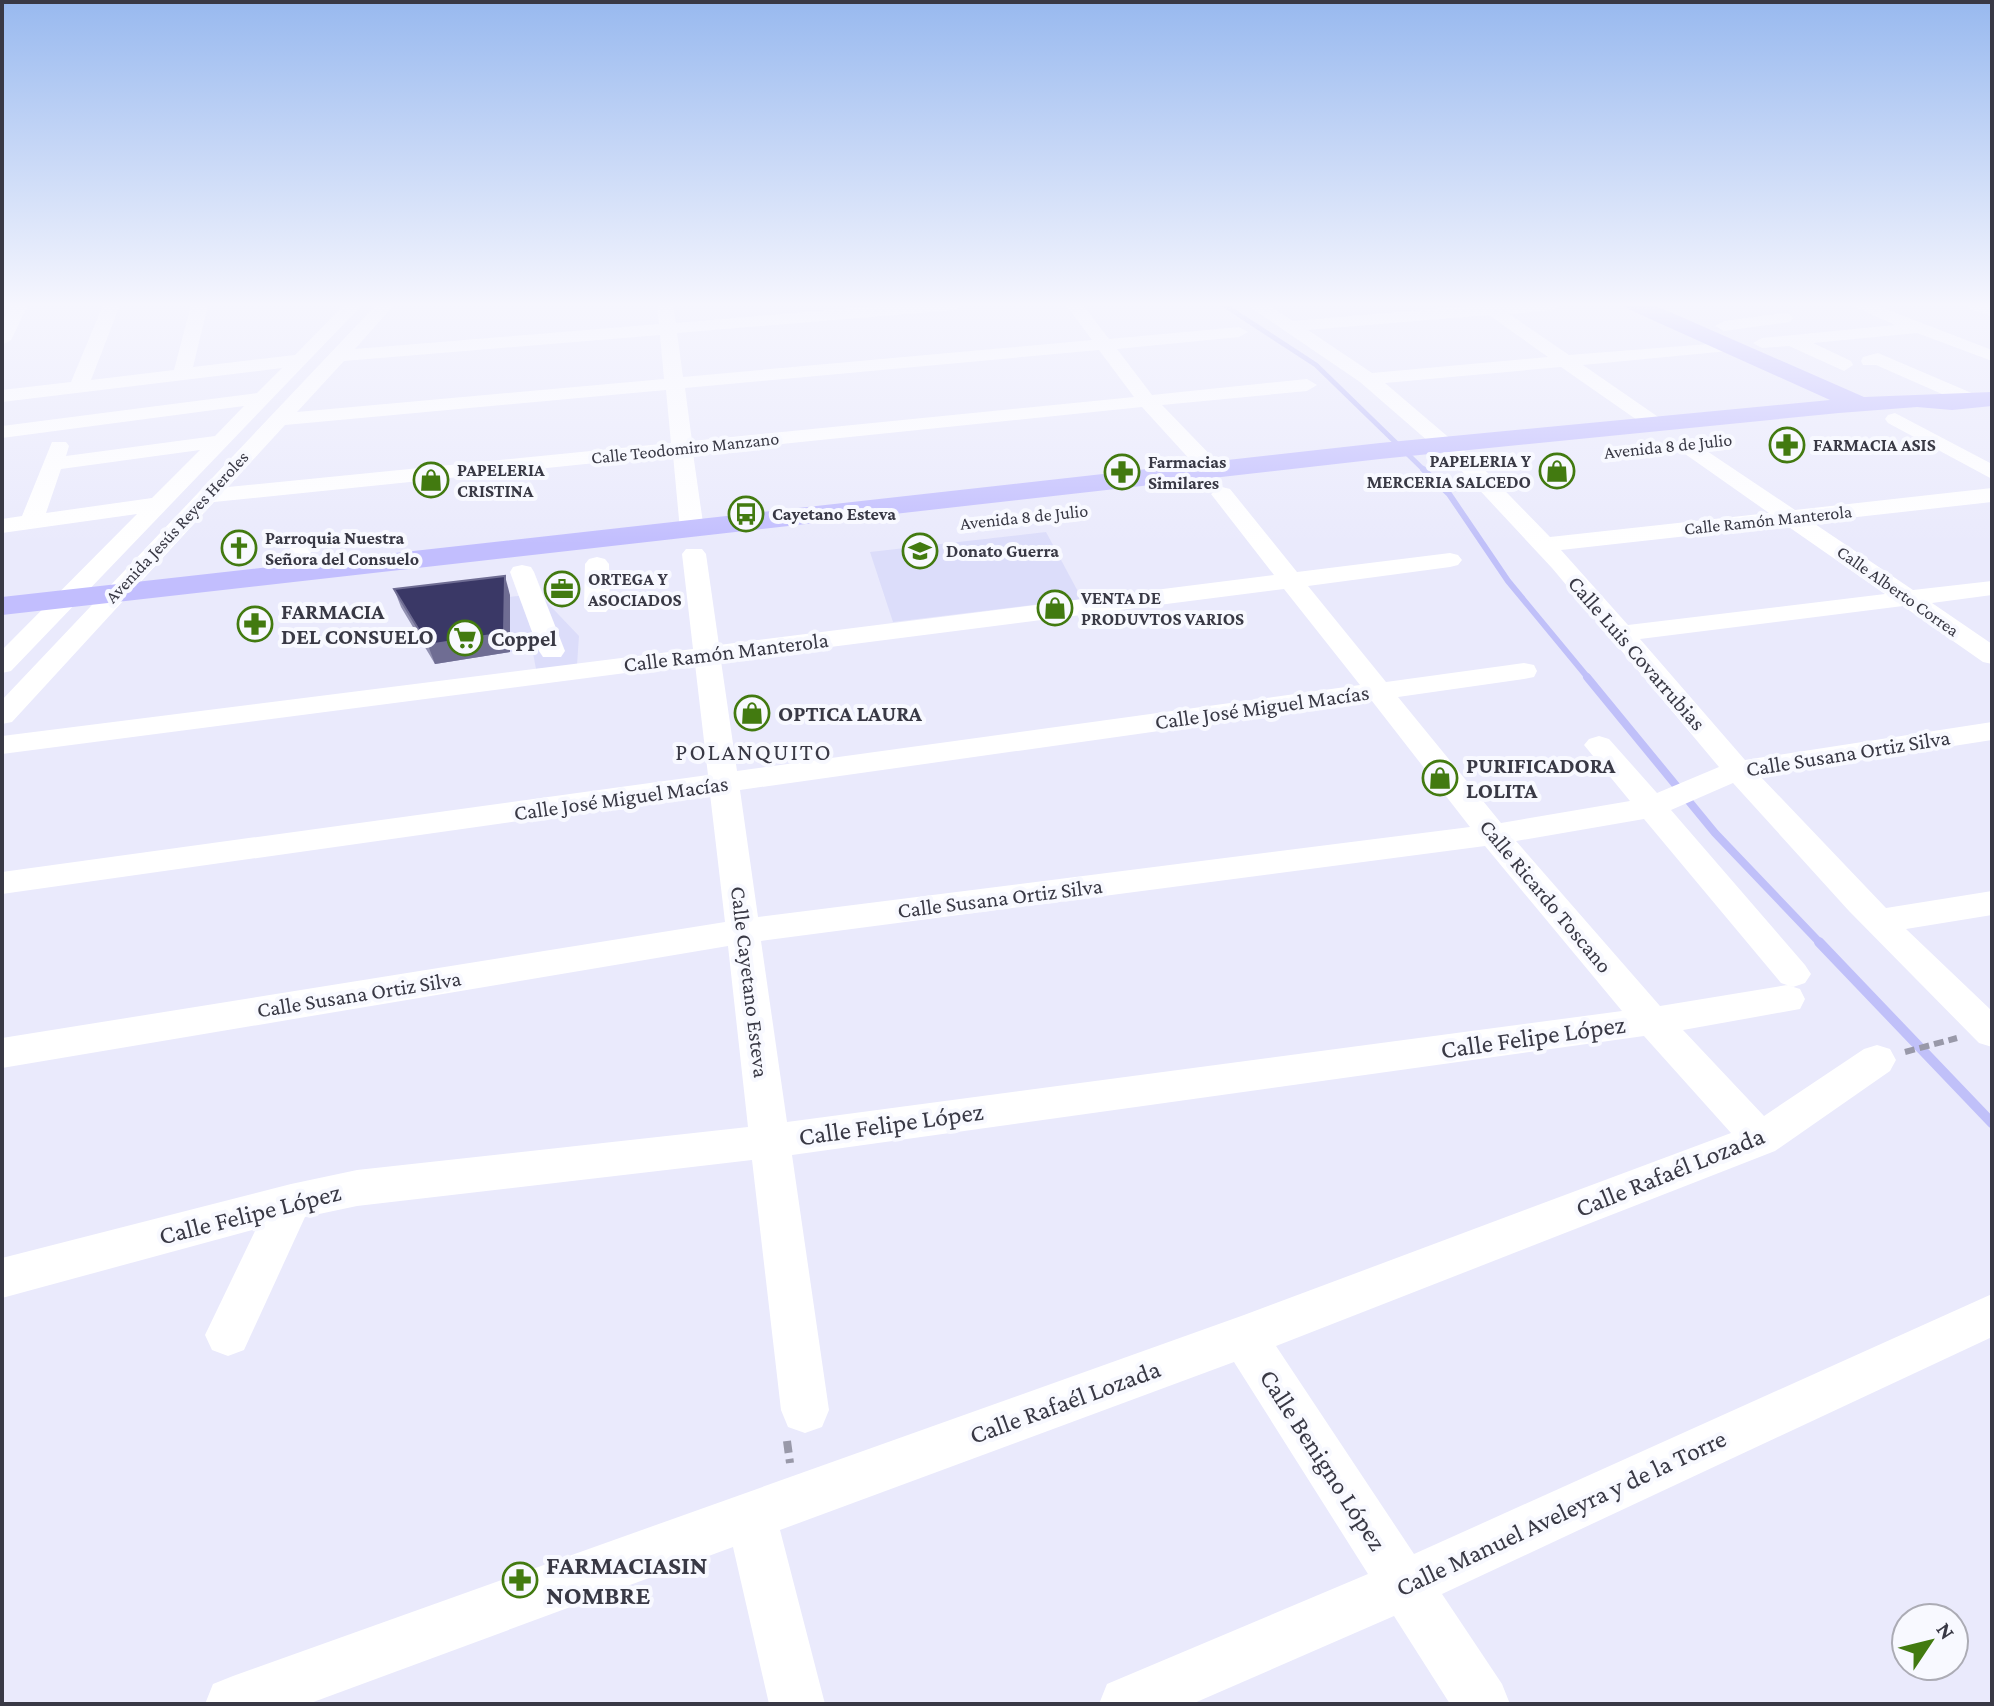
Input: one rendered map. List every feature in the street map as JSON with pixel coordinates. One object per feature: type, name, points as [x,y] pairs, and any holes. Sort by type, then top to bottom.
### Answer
[{"type":"main road","points":[[1828,385],[1861,404]]},
{"type":"main road","points":[[1865,385],[1895,410]]},
{"type":"main road","name":"Avenida 8 de Julio","points":[[2,606],[293,575],[693,542],[1216,482],[1380,451],[1446,457],[1685,445],[1895,410],[1973,401]]},
{"type":"main road","name":"Avenida 8 de Julio","points":[[1216,482],[1398,475],[1446,457],[1657,425],[1861,404],[1928,415],[1943,413],[1973,401]]},
{"type":"main road","name":"Avenida 8 de Julio","points":[[2,629],[597,564],[693,542]]},
{"type":"street","points":[[2,396],[96,385]]},
{"type":"street","name":"Avenida Jesús Reyes Heroles","points":[[2,665],[277,385]]},
{"type":"street","name":"Avenida Jesús Reyes Heroles","points":[[2,716],[312,385]]},
{"type":"street","points":[[278,420],[657,385]]},
{"type":"street","name":"Calle Cayetano Esteva","points":[[674,385],[805,1410]]},
{"type":"street","name":"Calle Ricardo Toscano","points":[[1135,385],[1216,482],[1493,835],[1652,1021],[1761,1139]]},
{"type":"street","name":"Calle Teodomiro Manzano","points":[[206,496],[1307,385]]},
{"type":"street","name":"Calle Luis Covarrubias","points":[[1374,385],[1446,457],[1543,545],[1620,634],[1728,774],[1991,1030]]},
{"type":"street","points":[[1599,385],[1657,425]]},
{"type":"street","points":[[1933,385],[1973,401]]},
{"type":"street","points":[[2,432],[264,398]]},
{"type":"street","points":[[1895,410],[1992,473]]},
{"type":"street","points":[[31,522],[68,423]]},
{"type":"street","points":[[53,464],[222,441]]},
{"type":"street","name":"Calle Alberto Correa","points":[[1685,445],[1992,656]]},
{"type":"street","name":"Calle Ramón Manterola","points":[[1543,545],[1992,495]]},
{"type":"street","points":[[2,526],[160,504]]},
{"type":"street","points":[[293,575],[301,545]]},
{"type":"street","name":"Calle Ramón Manterola","points":[[2,745],[1290,578],[1450,560]]},
{"type":"street","points":[[597,564],[597,607]]},
{"type":"street","points":[[522,572],[552,651]]},
{"type":"street","points":[[1620,634],[1992,588]]},
{"type":"street","name":"Calle José Miguel Macías","points":[[2,883],[1524,671]]},
{"type":"street","name":"Calle Susana Ortiz Silva","points":[[2,1053],[743,931],[1493,835],[1658,805],[1728,774],[1992,731]]},
{"type":"street","points":[[1599,745],[1658,805]]},
{"type":"street","name":"Calle Felipe López","points":[[2,1278],[291,1202],[357,1188],[771,1141],[1652,1021],[1790,986],[1658,805]]},
{"type":"street","points":[[1879,921],[1992,903]]},
{"type":"street","name":"Calle Rafaél Lozada","points":[[233,1704],[1244,1337],[1761,1139],[1892,1056]]},
{"type":"street","points":[[228,1335],[291,1202]]},
{"type":"street","name":"Calle Manuel Aveleyra y de la Torre","points":[[1127,1704],[1404,1585],[1992,1315]]},
{"type":"street","name":"Calle Benigno López","points":[[1244,1337],[1482,1704]]},
{"type":"street","points":[[774,1508],[797,1704]]},
{"type":"path","points":[[1892,1056],[1935,1044]]},
{"type":"path","points":[[774,1508],[783,1414],[805,1410]]},
{"type":"shaded area","points":[[1046,532],[1082,599],[893,622],[870,552]]},
{"type":"shaded area","points":[[539,594],[579,636],[577,665],[536,669],[533,653],[510,652],[435,664],[401,607]]},
{"type":"building","name":"Coppel","points":[[505,576],[504,633],[428,645],[394,589]]},
{"type":"waterway","points":[[1336,385],[1425,471]]},
{"type":"waterway","points":[[1423,469],[1449,494],[1508,581],[1589,679]]},
{"type":"waterway","points":[[1587,677],[1715,833],[1821,944]]},
{"type":"waterway","points":[[1819,942],[1992,1123]]},
{"type":"place","name":"FARMACIA ASIS","points":[[1787,445]]},
{"type":"place","name":"PAPELERIA Y MERCERIA SALCEDO","points":[[1557,471]]},
{"type":"place","name":"Farmacias Similares","points":[[1122,472]]},
{"type":"place","name":"PAPELERIA CRISTINA","points":[[431,480]]},
{"type":"place","name":"Cayetano Esteva","points":[[746,514]]},
{"type":"place","name":"Parroquia Nuestra Señora del Consuelo","points":[[239,548]]},
{"type":"place","name":"Donato Guerra","points":[[920,551]]},
{"type":"place","name":"ORTEGA Y ASOCIADOS","points":[[562,589]]},
{"type":"place","name":"VENTA DE PRODUVTOS VARIOS","points":[[1055,608]]},
{"type":"place","name":"FARMACIA DEL CONSUELO","points":[[255,624]]},
{"type":"place","name":"Coppel","points":[[465,638]]},
{"type":"place","name":"OPTICA LAURA","points":[[752,713]]},
{"type":"place","name":"PURIFICADORA LOLITA","points":[[1440,778]]},
{"type":"place","name":"FARMACIASIN NOMBRE","points":[[520,1580]]},
{"type":"district","name":"POLANQUITO","points":[[754,751]]}]
